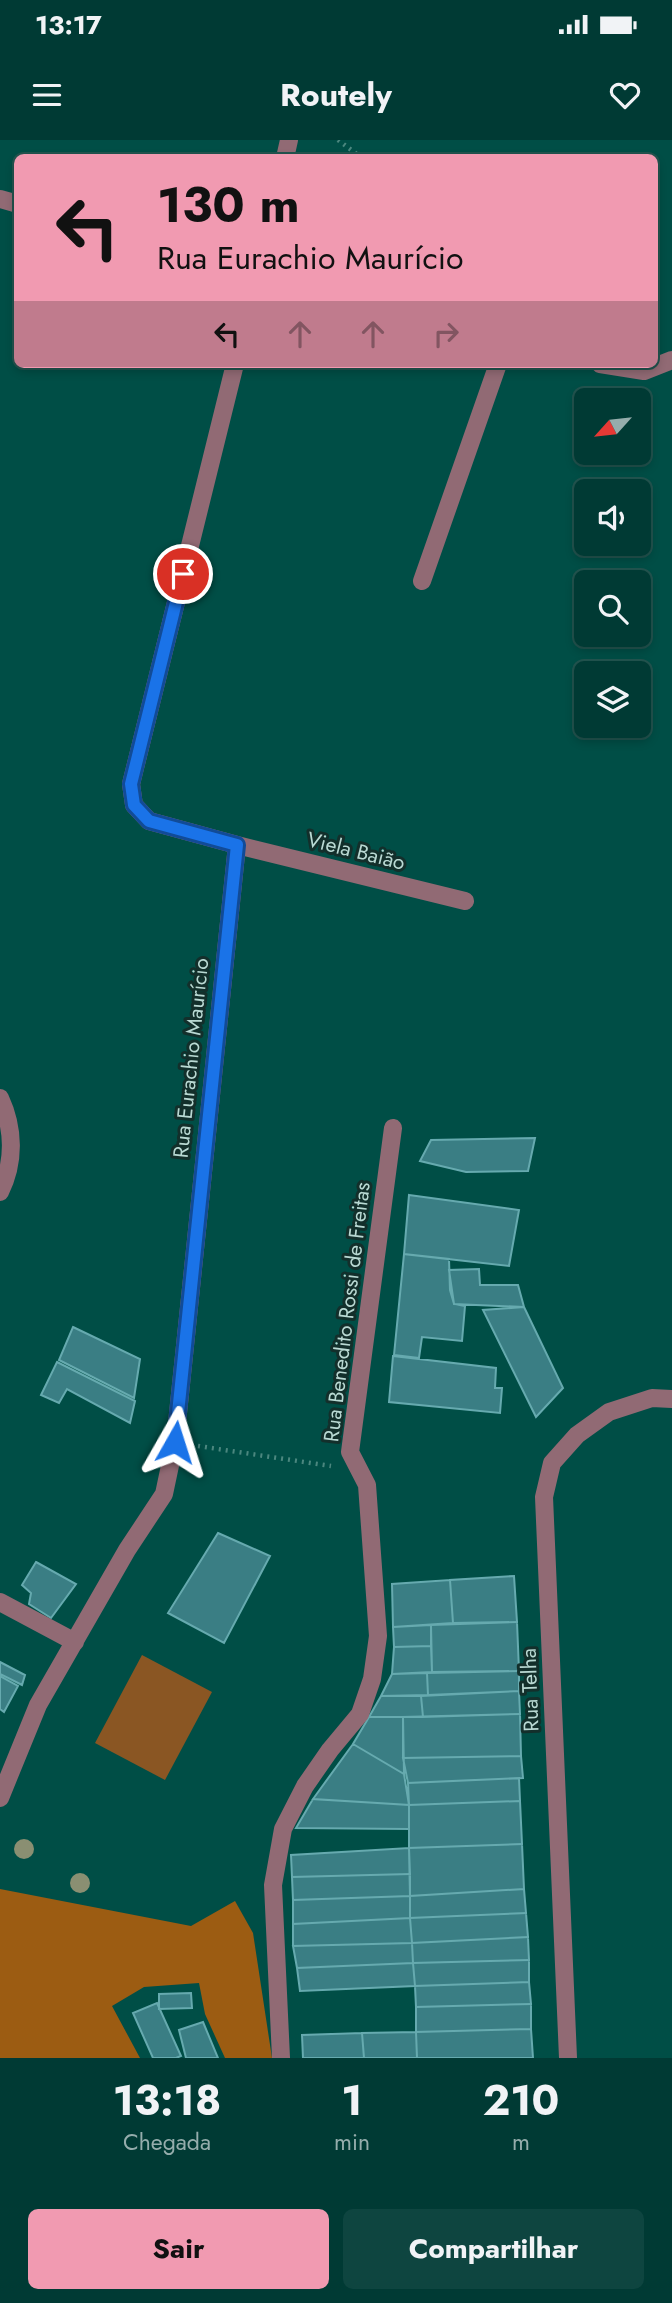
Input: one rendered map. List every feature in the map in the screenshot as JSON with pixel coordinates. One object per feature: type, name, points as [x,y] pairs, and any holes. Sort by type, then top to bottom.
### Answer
[{"type":"street","points":[[234,368],[131,784],[134,805],[149,821],[237,845]]},
{"type":"street","points":[[422,581],[497,368]]},
{"type":"street","points":[[625,368],[643,371],[651,368]]},
{"type":"street","name":"Viela Baião","points":[[237,845],[465,901]]},
{"type":"street","name":"Rua Eurachio Maurício","points":[[0,1798],[38,1705],[127,1550],[164,1494],[175,1442],[237,845]]},
{"type":"street","points":[[0,1098],[10,1119],[11,1157],[0,1192]]},
{"type":"street","name":"Rua Benedito Rossi de Freitas","points":[[281,2058],[273,1885],[284,1829],[305,1786],[360,1714],[372,1679],[377,1647],[367,1485],[350,1452],[393,1128]]},
{"type":"street","name":"Rua Telha","points":[[568,2058],[544,1497],[552,1463],[577,1435],[609,1412],[653,1398],[672,1399]]},
{"type":"street","points":[[0,1602],[75,1642]]},
{"type":"path","points":[[338,140],[357,154]]},
{"type":"path","points":[[175,1442],[359,1470]]},
{"type":"shaded area","points":[[142,1655],[212,1692],[165,1780],[95,1743]]},
{"type":"shaded area","points":[[0,1889],[191,1926],[235,1901],[253,1933],[272,2058],[225,2058],[205,2014],[199,1983],[144,1987],[112,2006],[140,2058],[0,2058]]},
{"type":"building","points":[[535,1138],[528,1171],[466,1172],[420,1161],[431,1140]]},
{"type":"building","points":[[409,1195],[519,1210],[509,1266],[404,1254]]},
{"type":"building","points":[[404,1254],[449,1259],[450,1290],[454,1304],[465,1306],[462,1341],[422,1337],[419,1358],[394,1355]]},
{"type":"building","points":[[479,1269],[480,1285],[518,1285],[524,1307],[454,1304],[449,1270]]},
{"type":"building","points":[[524,1307],[563,1388],[536,1417],[483,1310]]},
{"type":"building","points":[[73,1327],[140,1359],[134,1398],[59,1360]]},
{"type":"building","points":[[393,1356],[496,1368],[495,1388],[502,1388],[500,1413],[389,1402]]},
{"type":"building","points":[[57,1362],[135,1401],[130,1423],[67,1389],[59,1403],[41,1395]]},
{"type":"building","points":[[218,1533],[270,1556],[224,1643],[168,1613]]},
{"type":"building","points":[[36,1562],[76,1584],[51,1618],[29,1604],[31,1593],[22,1585]]},
{"type":"building","points":[[514,1576],[517,1622],[453,1623],[450,1580]]},
{"type":"building","points":[[450,1580],[453,1623],[393,1627],[392,1584]]},
{"type":"building","points":[[517,1622],[519,1671],[432,1672],[431,1625]]},
{"type":"building","points":[[431,1625],[431,1646],[394,1647],[393,1627]]},
{"type":"building","points":[[431,1646],[432,1672],[392,1674],[394,1647]]},
{"type":"building","points":[[0,1662],[25,1675],[22,1685],[0,1674]]},
{"type":"building","points":[[519,1671],[519,1691],[428,1695],[427,1673]]},
{"type":"building","points":[[427,1673],[428,1695],[381,1696],[392,1674]]},
{"type":"building","points":[[0,1676],[18,1686],[4,1712],[0,1709]]},
{"type":"building","points":[[519,1691],[520,1714],[423,1717],[421,1696]]},
{"type":"building","points":[[381,1696],[421,1696],[423,1717],[369,1717]]},
{"type":"building","points":[[520,1714],[521,1756],[403,1758],[403,1717]]},
{"type":"building","points":[[369,1717],[403,1717],[404,1774],[353,1744]]},
{"type":"building","points":[[353,1744],[404,1774],[409,1805],[313,1799]]},
{"type":"building","points":[[521,1756],[523,1778],[408,1783],[403,1758]]},
{"type":"building","points":[[519,1778],[520,1801],[409,1805],[408,1783]]},
{"type":"building","points":[[313,1799],[409,1805],[409,1829],[296,1828]]},
{"type":"building","points":[[520,1801],[522,1844],[409,1848],[409,1805]]},
{"type":"building","points":[[522,1844],[524,1889],[410,1896],[409,1848]]},
{"type":"building","points":[[409,1848],[410,1874],[292,1877],[291,1855]]},
{"type":"building","points":[[410,1874],[410,1896],[293,1900],[292,1877]]},
{"type":"building","points":[[524,1889],[526,1913],[410,1918],[410,1896]]},
{"type":"building","points":[[410,1896],[410,1918],[293,1924],[293,1900]]},
{"type":"building","points":[[526,1913],[528,1937],[412,1943],[410,1918]]},
{"type":"building","points":[[410,1918],[412,1943],[293,1946],[293,1924]]},
{"type":"building","points":[[528,1937],[529,1960],[413,1963],[412,1943]]},
{"type":"building","points":[[412,1943],[413,1963],[297,1968],[293,1946]]},
{"type":"building","points":[[529,1960],[529,1982],[415,1986],[413,1963]]},
{"type":"building","points":[[413,1963],[415,1986],[300,1991],[297,1968]]},
{"type":"building","points":[[529,1982],[531,2004],[416,2007],[415,1986]]},
{"type":"building","points":[[191,1993],[192,2008],[159,2009],[159,1994]]},
{"type":"building","points":[[157,2003],[181,2056],[176,2058],[153,2058],[133,2013]]},
{"type":"building","points":[[531,2004],[531,2029],[416,2032],[416,2007]]},
{"type":"building","points":[[203,2022],[218,2058],[186,2058],[179,2030]]},
{"type":"building","points":[[531,2029],[533,2058],[417,2058],[416,2032]]},
{"type":"building","points":[[416,2032],[417,2058],[364,2058],[362,2033]]},
{"type":"building","points":[[362,2033],[364,2058],[303,2058],[302,2035]]},
{"type":"route","points":[[175,1442],[237,845],[149,821],[134,805],[131,784],[183,574]]}]
